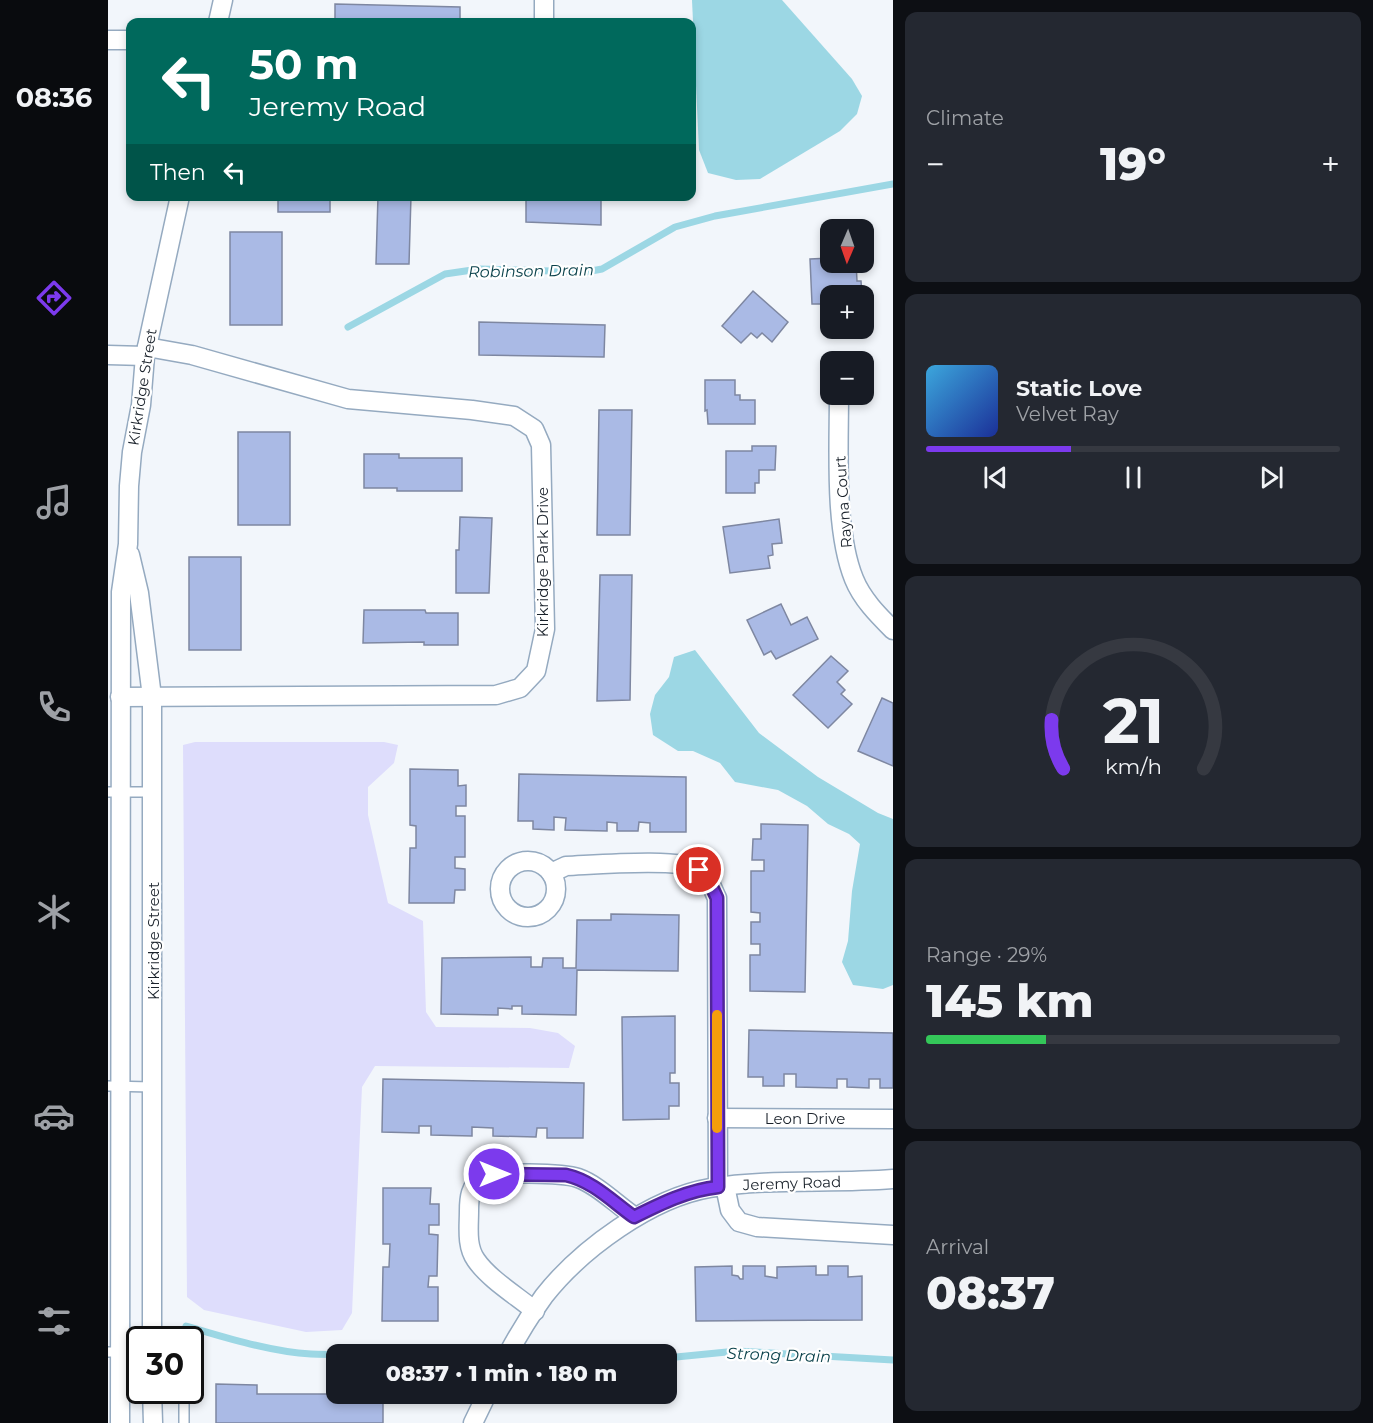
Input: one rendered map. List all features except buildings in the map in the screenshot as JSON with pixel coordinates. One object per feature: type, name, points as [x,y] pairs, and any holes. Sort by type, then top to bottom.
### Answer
[{"type":"street","points":[[219,18],[223,0]]},
{"type":"street","points":[[544,0],[544,18]]},
{"type":"street","points":[[108,40],[126,40]]},
{"type":"street","name":"Kirkridge Street","points":[[120,1423],[114,1352],[114,1086],[115,793],[120,697],[121,592],[128,544],[132,452],[141,405],[146,352],[179,201]]},
{"type":"street","name":"Kirkridge Park Drive","points":[[108,355],[146,352],[192,355],[348,399],[514,416],[534,429],[541,445],[545,629],[536,671],[520,688],[496,696],[120,697]]},
{"type":"street","name":"Rayna Court","points":[[839,405],[844,546],[858,588],[878,615],[893,630]]},
{"type":"street","name":"Kirkridge Street","points":[[128,544],[139,593],[152,697],[152,1326]]},
{"type":"street","points":[[551,873],[566,866],[680,863],[699,870],[709,881],[717,898],[717,1118],[721,1187],[730,1209],[739,1222],[757,1227],[893,1235]]},
{"type":"street","name":"Leon Drive","points":[[717,1118],[893,1119]]},
{"type":"street","points":[[535,1311],[485,1272],[472,1253],[469,1196],[480,1179],[494,1174],[566,1175],[588,1183],[634,1217]]},
{"type":"street","name":"Jeremy Road","points":[[514,1344],[544,1296],[566,1273],[602,1241],[634,1217],[664,1202],[709,1188],[752,1183],[893,1179]]},
{"type":"street","points":[[152,1404],[153,1423]]},
{"type":"street","points":[[473,1423],[482,1404]]},
{"type":"lane","points":[[115,793],[153,792]]},
{"type":"lane","points":[[114,1086],[152,1087]]},
{"type":"lane","points":[[184,1404],[184,1423]]},
{"type":"shaded area","points":[[692,0],[782,0],[852,79],[862,96],[857,114],[840,131],[760,179],[736,180],[708,173],[699,150],[696,18],[693,18]]},
{"type":"shaded area","points":[[695,650],[759,733],[818,777],[878,813],[893,819],[893,985],[883,989],[853,985],[842,962],[848,941],[852,891],[860,844],[849,834],[828,824],[807,806],[778,790],[735,782],[720,763],[693,751],[678,751],[653,735],[650,714],[655,695],[669,677],[674,657]]},
{"type":"shaded area","points":[[195,742],[384,742],[398,745],[394,763],[368,787],[368,815],[388,903],[423,921],[426,1012],[436,1027],[530,1028],[558,1033],[575,1046],[569,1068],[375,1066],[362,1087],[352,1313],[342,1330],[306,1332],[204,1310],[187,1297],[183,745]]},
{"type":"waterway","name":"Robinson Drain","points":[[348,327],[445,274],[479,269],[586,272],[602,269],[675,227],[715,216],[893,184]]},
{"type":"waterway","name":"Strong Drain","points":[[204,1331],[280,1350],[326,1354]]},
{"type":"waterway","name":"Strong Drain","points":[[677,1357],[737,1351],[893,1360]]},
{"type":"slow traffic","points":[[717,1015],[717,1128]]},
{"type":"route","points":[[494,1174],[566,1175],[578,1178],[634,1217],[664,1202],[718,1187],[717,898],[709,881],[699,870]]}]
